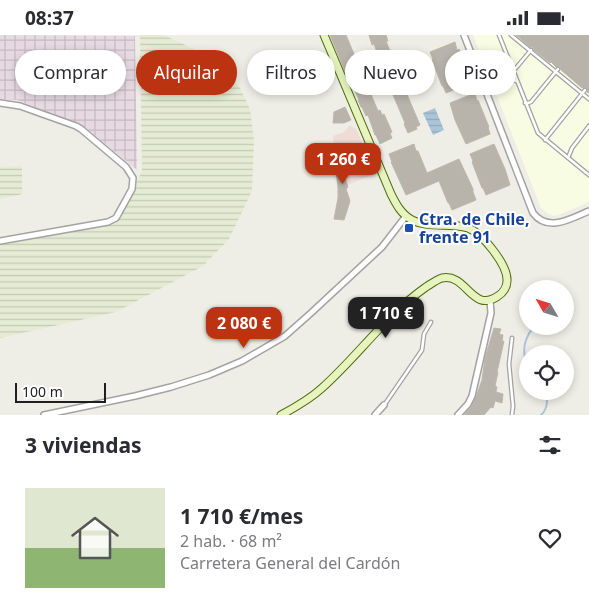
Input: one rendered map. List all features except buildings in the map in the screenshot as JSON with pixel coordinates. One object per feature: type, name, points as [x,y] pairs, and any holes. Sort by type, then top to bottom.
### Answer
[{"type":"street","points":[[281,415],[305,402],[400,309],[434,281],[443,278],[454,279],[477,299],[484,301],[496,298],[504,290],[508,282],[502,265],[494,251],[480,236],[470,229],[414,221],[406,216],[398,207],[324,35]]},
{"type":"street","points":[[464,35],[533,213],[543,221],[560,223],[589,211]]},
{"type":"street","points":[[0,103],[20,106],[81,129],[126,167],[133,178],[132,189],[116,218],[108,222],[0,241]]},
{"type":"street","points":[[44,415],[171,387],[209,375],[242,361],[285,335],[311,313],[382,247],[406,216]]},
{"type":"street","points":[[458,415],[468,404],[472,396],[491,313],[490,300]]},
{"type":"street","points":[[375,415],[384,405]]},
{"type":"lane","points":[[499,35],[505,50]]},
{"type":"lane","points":[[511,35],[588,99]]},
{"type":"lane","points":[[516,68],[531,50]]},
{"type":"lane","points":[[525,103],[531,102],[558,69]]},
{"type":"lane","points":[[516,81],[536,131],[589,174]]},
{"type":"lane","points":[[546,140],[585,90]]},
{"type":"lane","points":[[568,158],[572,148],[589,126]]},
{"type":"lane","points":[[384,405],[422,349],[424,334],[431,322]]},
{"type":"lane","points":[[512,337],[509,364],[513,406],[512,415]]},
{"type":"shaded area","points":[[0,35],[135,36],[137,170],[85,127],[17,100],[0,99]]},
{"type":"shaded area","points":[[140,35],[164,35],[196,50],[140,50]]},
{"type":"shaded area","points":[[473,35],[589,35],[589,202],[554,216],[541,208],[497,95],[516,95],[516,50],[479,50]]},
{"type":"shaded area","points":[[237,85],[240,88],[250,109],[254,140],[252,191],[229,239],[203,266],[116,312],[0,338],[0,244],[113,224],[119,220],[142,171],[141,95],[237,95]]},
{"type":"shaded area","points":[[350,125],[356,129],[374,174],[338,189],[333,136],[344,132]]},
{"type":"shaded area","points":[[22,166],[22,194],[0,199],[0,167]]},
{"type":"water","points":[[435,108],[444,130],[433,135],[423,113]]},
{"type":"waterway","points":[[525,345],[528,335]]},
{"type":"waterway","points":[[541,415],[545,410],[547,400]]},
{"type":"place","name":"Ctra. de Chile, frente 91","points":[[409,228]]}]
